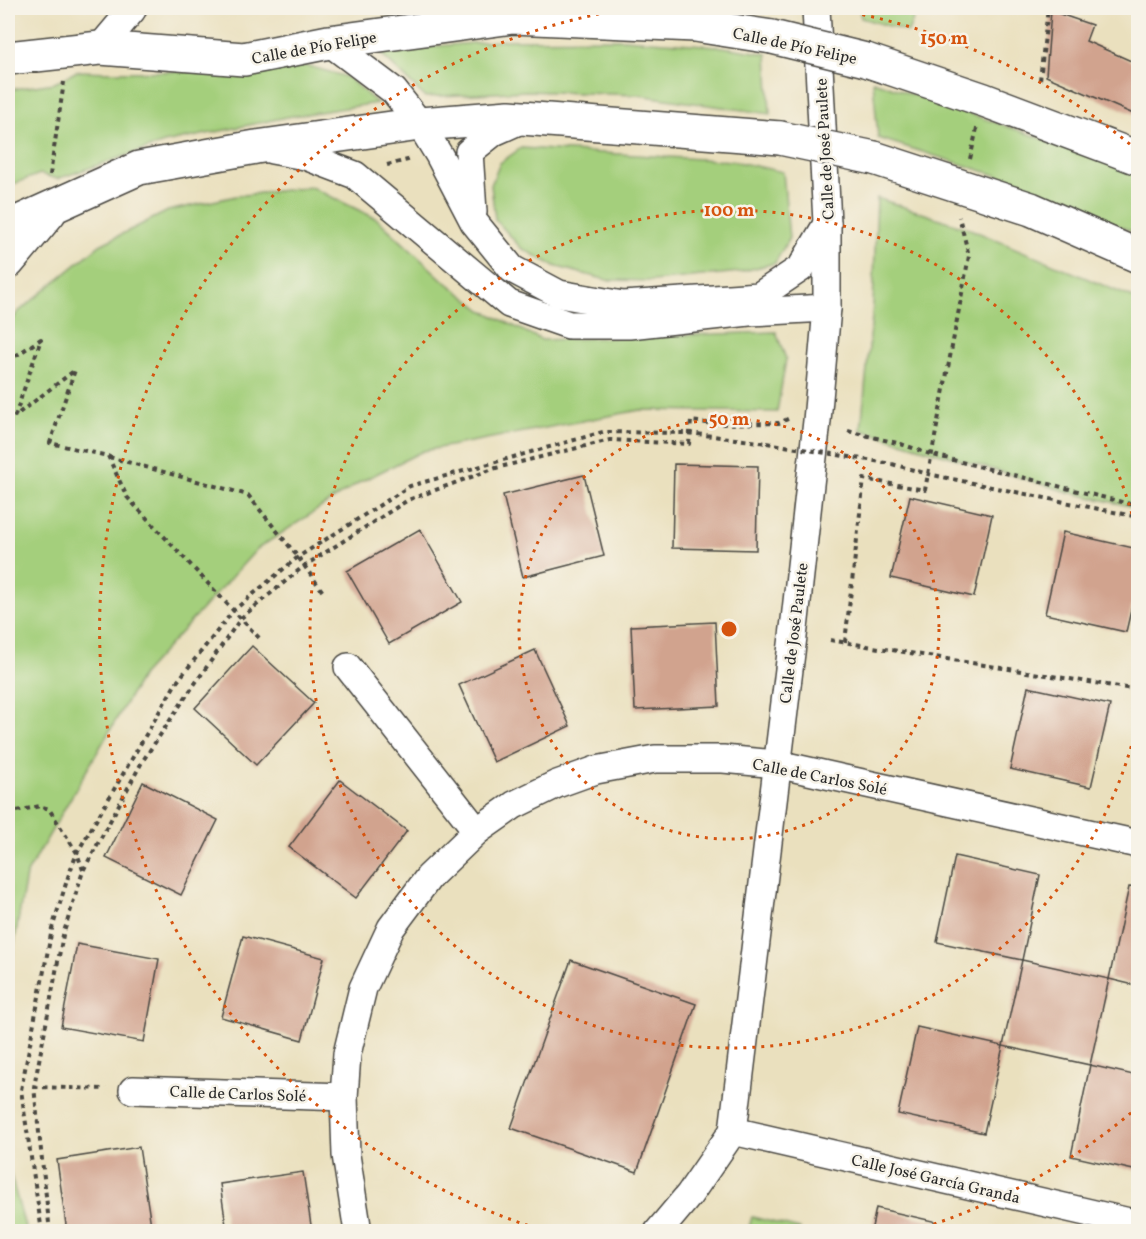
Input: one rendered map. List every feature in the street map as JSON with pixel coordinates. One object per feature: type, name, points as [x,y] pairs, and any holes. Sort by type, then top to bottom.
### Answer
[{"type":"street","points":[[100,48],[132,8]]},
{"type":"street","name":"Calle de José Paulete","points":[[658,1232],[689,1195],[733,1131],[817,421],[827,308],[828,223],[816,8]]},
{"type":"street","name":"Calle de Pío Felipe","points":[[8,58],[100,48],[244,59],[329,42],[513,17],[695,25],[772,37],[866,60],[984,100],[1138,158]]},
{"type":"street","points":[[329,42],[394,91],[420,124],[439,155],[474,222],[512,269],[559,294],[623,305],[759,296],[801,268],[828,223]]},
{"type":"street","points":[[8,227],[53,193],[139,168],[256,147],[420,124],[509,117],[780,138],[874,158],[1031,209],[1138,256]]},
{"type":"street","points":[[474,222],[469,152],[494,132],[524,118]]},
{"type":"street","points":[[256,147],[305,156],[355,175],[509,304],[569,325],[629,326],[749,312],[827,308]]},
{"type":"street","points":[[8,262],[53,193]]},
{"type":"street","points":[[348,667],[477,831]]},
{"type":"street","name":"Calle de Carlos Solé","points":[[357,1232],[345,1155],[344,1096],[347,1054],[363,988],[391,928],[429,877],[477,831],[514,805],[557,784],[596,770],[655,759],[723,759],[777,764],[1138,844]]},
{"type":"street","name":"Calle de Carlos Solé","points":[[133,1090],[344,1096]]},
{"type":"street","name":"Calle José García Granda","points":[[733,1131],[1138,1224]]},
{"type":"path","points":[[1040,80],[1048,8]]},
{"type":"path","points":[[53,193],[65,78]]},
{"type":"path","points":[[969,167],[977,124]]},
{"type":"path","points":[[385,165],[417,158]]},
{"type":"path","points":[[844,642],[864,479],[925,490],[969,256],[958,213]]},
{"type":"path","points":[[8,361],[41,339],[15,416],[75,370],[50,443],[108,456],[248,495],[323,592]]},
{"type":"path","points":[[50,1232],[34,1087],[63,935],[83,871],[142,762],[241,618],[304,566],[408,500],[496,468],[610,440],[689,444],[692,421],[714,424],[779,423]]},
{"type":"path","points":[[848,431],[901,444],[933,455],[1138,506]]},
{"type":"path","points":[[42,1232],[21,1090],[52,929],[77,853],[176,683],[234,610],[298,557],[410,486],[603,432],[689,434],[768,443],[892,464],[928,474],[1138,517]]},
{"type":"path","points":[[108,456],[127,497],[260,639]]},
{"type":"path","points":[[830,640],[1138,690]]},
{"type":"path","points":[[8,813],[40,806],[49,809],[77,853],[83,871]]},
{"type":"path","points":[[34,1087],[133,1090]]},
{"type":"green space","points":[[859,8],[918,8],[908,32],[861,18]]},
{"type":"green space","points":[[624,39],[717,46],[767,54],[770,114],[638,95],[526,91],[425,97],[378,51],[509,40]]},
{"type":"green space","points":[[290,64],[312,67],[347,77],[377,103],[287,117],[164,143],[57,179],[40,174],[8,186],[8,90],[55,83],[77,71],[239,71]]},
{"type":"green space","points":[[873,81],[1073,149],[1138,175],[1138,234],[1002,177],[878,138]]},
{"type":"green space","points":[[521,148],[733,161],[783,172],[789,238],[775,263],[740,272],[653,281],[607,280],[554,266],[521,248],[495,219],[491,185],[500,163]]},
{"type":"green space","points":[[311,187],[377,219],[442,279],[482,310],[542,340],[776,332],[786,359],[777,412],[640,410],[423,451],[360,482],[257,549],[142,675],[26,875],[8,980],[8,328],[17,313],[100,245],[168,211],[236,196]]},
{"type":"green space","points":[[877,198],[970,229],[1138,300],[1138,508],[1068,492],[861,430],[873,306]]},
{"type":"green space","points":[[8,1166],[26,1230],[26,1231],[8,1231]]},
{"type":"green space","points":[[752,1217],[800,1229],[799,1231],[748,1231]]},
{"type":"building","points":[[1051,11],[1092,25],[1086,41],[1138,64],[1138,116],[1046,76]]},
{"type":"building","points":[[674,464],[758,466],[756,550],[672,548]]},
{"type":"building","points":[[584,475],[604,556],[523,577],[503,495]]},
{"type":"building","points":[[910,496],[992,515],[974,597],[891,578]]},
{"type":"building","points":[[420,529],[462,602],[389,644],[347,571]]},
{"type":"building","points":[[1063,532],[1138,549],[1138,580],[1126,632],[1045,614]]},
{"type":"building","points":[[715,622],[719,706],[635,710],[631,626]]},
{"type":"building","points":[[252,646],[314,703],[256,765],[195,708]]},
{"type":"building","points":[[535,650],[570,726],[494,762],[459,685]]},
{"type":"building","points":[[1028,687],[1110,705],[1091,787],[1010,769]]},
{"type":"building","points":[[340,780],[407,831],[356,898],[289,847]]},
{"type":"building","points":[[143,782],[218,820],[181,895],[106,858]]},
{"type":"building","points":[[955,856],[1040,875],[1022,960],[937,942]]},
{"type":"building","points":[[1129,887],[1138,888],[1138,986],[1109,979]]},
{"type":"building","points":[[243,936],[324,958],[302,1040],[221,1017]]},
{"type":"building","points":[[77,944],[159,959],[144,1042],[61,1027]]},
{"type":"building","points":[[571,960],[696,1004],[637,1172],[511,1128]]},
{"type":"building","points":[[1022,960],[1109,979],[1090,1065],[1003,1046]]},
{"type":"building","points":[[917,1027],[1003,1046],[984,1133],[898,1114]]},
{"type":"building","points":[[1090,1065],[1138,1076],[1138,1171],[1071,1156]]},
{"type":"building","points":[[139,1147],[152,1232],[67,1232],[57,1160]]},
{"type":"building","points":[[303,1172],[312,1232],[227,1232],[220,1184]]},
{"type":"building","points":[[876,1208],[937,1222],[936,1232],[871,1232]]}]
